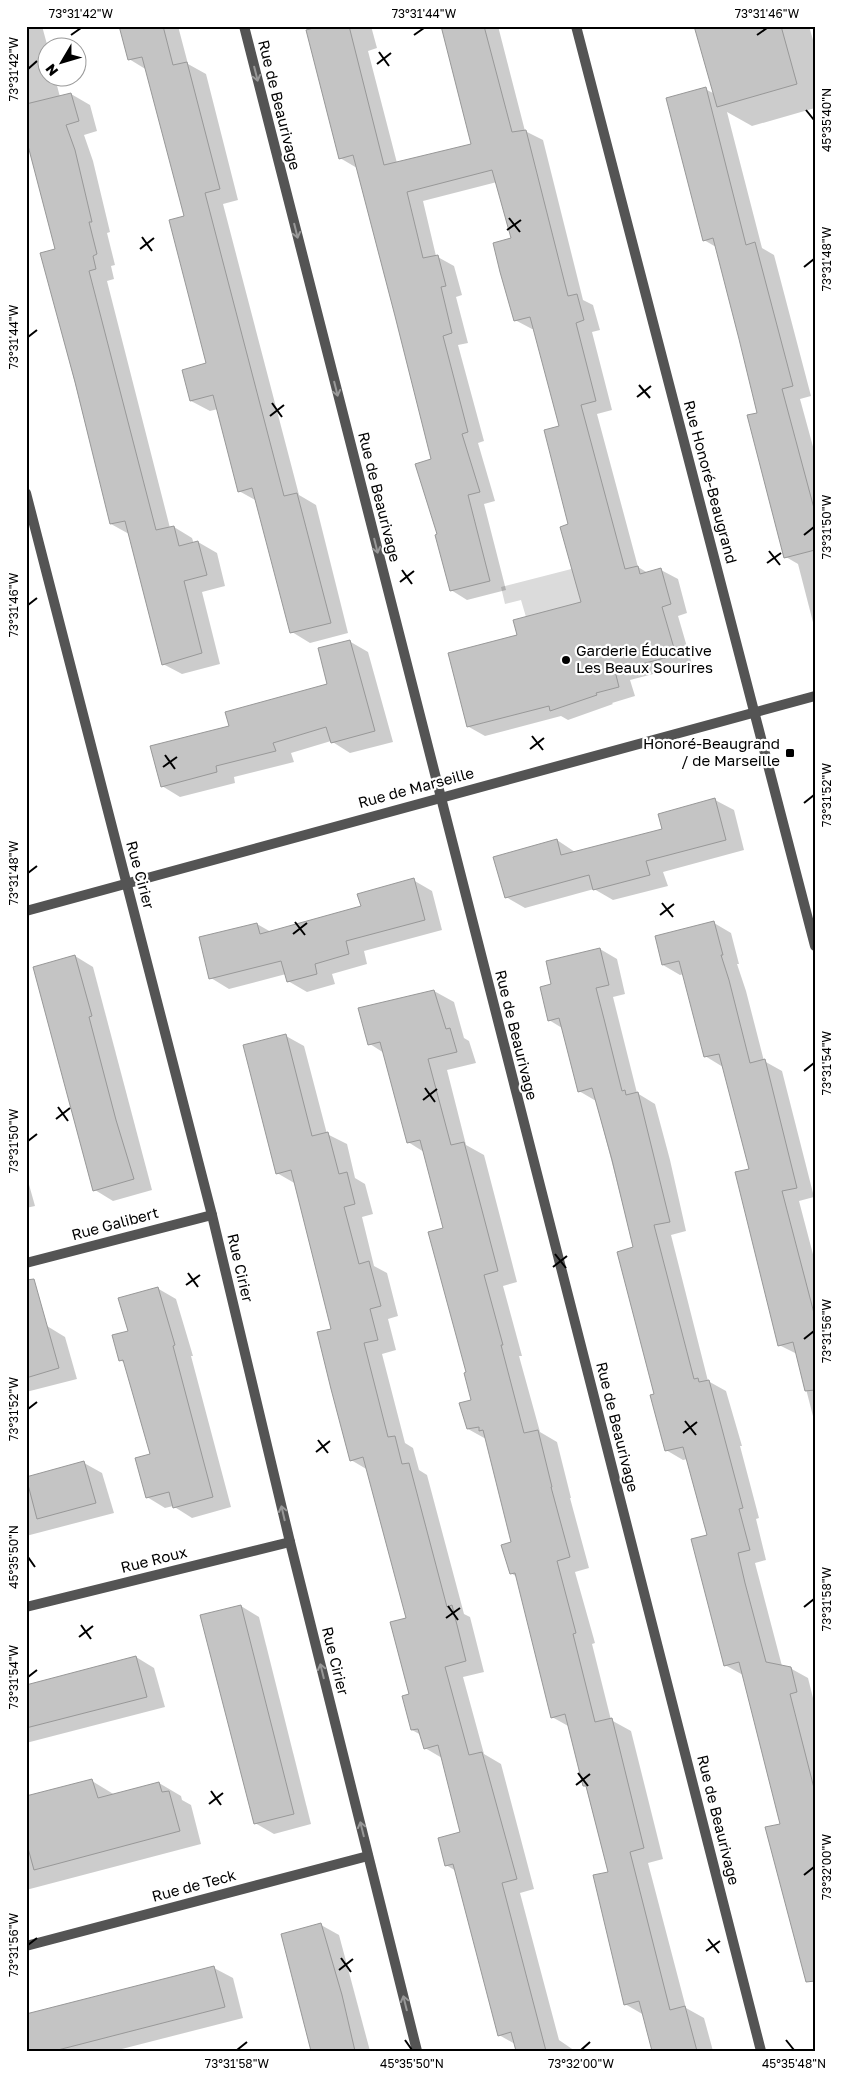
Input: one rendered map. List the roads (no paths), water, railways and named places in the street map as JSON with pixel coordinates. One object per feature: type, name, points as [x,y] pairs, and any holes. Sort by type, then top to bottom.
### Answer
[{"type":"street","name":"Rue de Beaurivage","points":[[244,26],[439,797],[762,2051]]},
{"type":"street","name":"Rue Honoré-Beaugrand","points":[[576,26],[815,946]]},
{"type":"street","name":"Rue Cirier","points":[[26,494],[212,1215],[290,1542],[417,2051]]},
{"type":"street","name":"Rue de Marseille","points":[[26,910],[815,696]]},
{"type":"street","name":"Rue Galibert","points":[[26,1263],[212,1215]]},
{"type":"street","name":"Rue Roux","points":[[26,1607],[290,1542]]},
{"type":"street","name":"Rue de Teck","points":[[26,1946],[368,1856]]},
{"type":"place","name":"Garderie Éducative Les Beaux Sourires","points":[[566,660]]},
{"type":"place","name":"Honoré-Beaugrand / de Marseille","points":[[790,753]]}]
